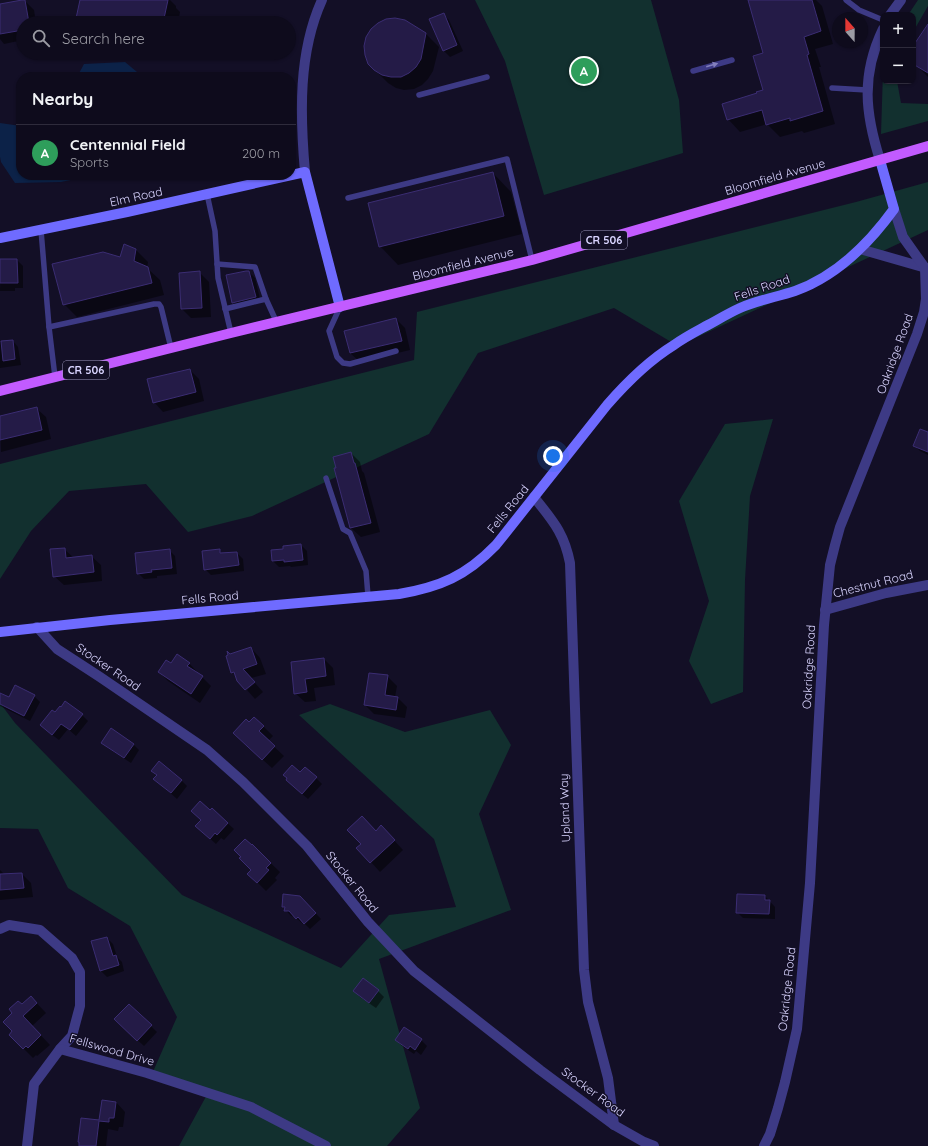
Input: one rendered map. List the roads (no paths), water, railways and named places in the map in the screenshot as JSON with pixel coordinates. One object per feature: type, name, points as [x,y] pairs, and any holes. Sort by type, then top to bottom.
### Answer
[{"type":"main road","name":"Bloomfield Avenue","points":[[0,391],[532,260],[928,146]]},
{"type":"street","points":[[322,0],[309,40],[303,79],[303,150],[305,172],[340,307]]},
{"type":"street","points":[[892,12],[901,0]]},
{"type":"street","points":[[880,36],[870,66],[867,90],[870,124],[903,237],[926,268]]},
{"type":"street","name":"Elm Road","points":[[296,174],[305,172]]},
{"type":"street","name":"Elm Road","points":[[0,238],[127,212],[269,180]]},
{"type":"street","name":"Fells Road","points":[[0,632],[37,627],[399,594],[425,589],[445,582],[464,572],[496,545],[619,391],[645,366],[659,355],[689,336],[739,309],[764,299],[793,292],[825,277],[860,249],[880,228],[894,209]]},
{"type":"street","points":[[860,249],[926,268]]},
{"type":"street","name":"Oakridge Road","points":[[764,1146],[770,1134],[780,1102],[797,1029],[810,882],[825,610],[830,565],[840,527],[921,324],[926,299],[926,268]]},
{"type":"street","name":"Upland Way","points":[[534,497],[558,527],[568,551],[570,562],[583,964],[588,1002],[608,1078],[614,1125]]},
{"type":"street","name":"Chestnut Road","points":[[825,610],[886,593],[928,585]]},
{"type":"street","name":"Stocker Road","points":[[37,627],[58,649],[207,750],[243,782],[307,846],[368,922],[414,970],[540,1070],[614,1125],[654,1146]]},
{"type":"street","name":"Fellswood Drive","points":[[0,929],[9,925],[40,930],[72,958],[80,972],[80,1006],[72,1036],[60,1049],[147,1073],[251,1107],[326,1146]]},
{"type":"street","points":[[27,1146],[34,1084],[60,1049]]},
{"type":"lane","points":[[846,0],[859,10],[880,19]]},
{"type":"lane","points":[[693,71],[732,60]]},
{"type":"lane","points":[[419,95],[487,77]]},
{"type":"lane","points":[[832,88],[867,90]]},
{"type":"lane","points":[[348,198],[507,159],[532,260]]},
{"type":"lane","points":[[207,194],[216,231],[218,278],[231,333]]},
{"type":"lane","points":[[41,230],[49,327],[55,377]]},
{"type":"lane","points":[[217,264],[255,267],[266,299],[277,323]]},
{"type":"lane","points":[[225,308],[266,299]]},
{"type":"lane","points":[[49,327],[159,304],[171,348]]},
{"type":"lane","points":[[340,307],[329,331],[337,357],[343,363],[350,364],[396,351]]},
{"type":"lane","points":[[326,478],[343,529],[350,533],[366,571],[368,596]]},
{"type":"water","points":[[125,62],[137,72],[80,72],[84,64]]},
{"type":"water","points":[[0,123],[16,125],[16,180],[71,180],[61,182],[15,183],[1,162]]},
{"type":"place","name":"Centennial Field","points":[[584,71]]}]
